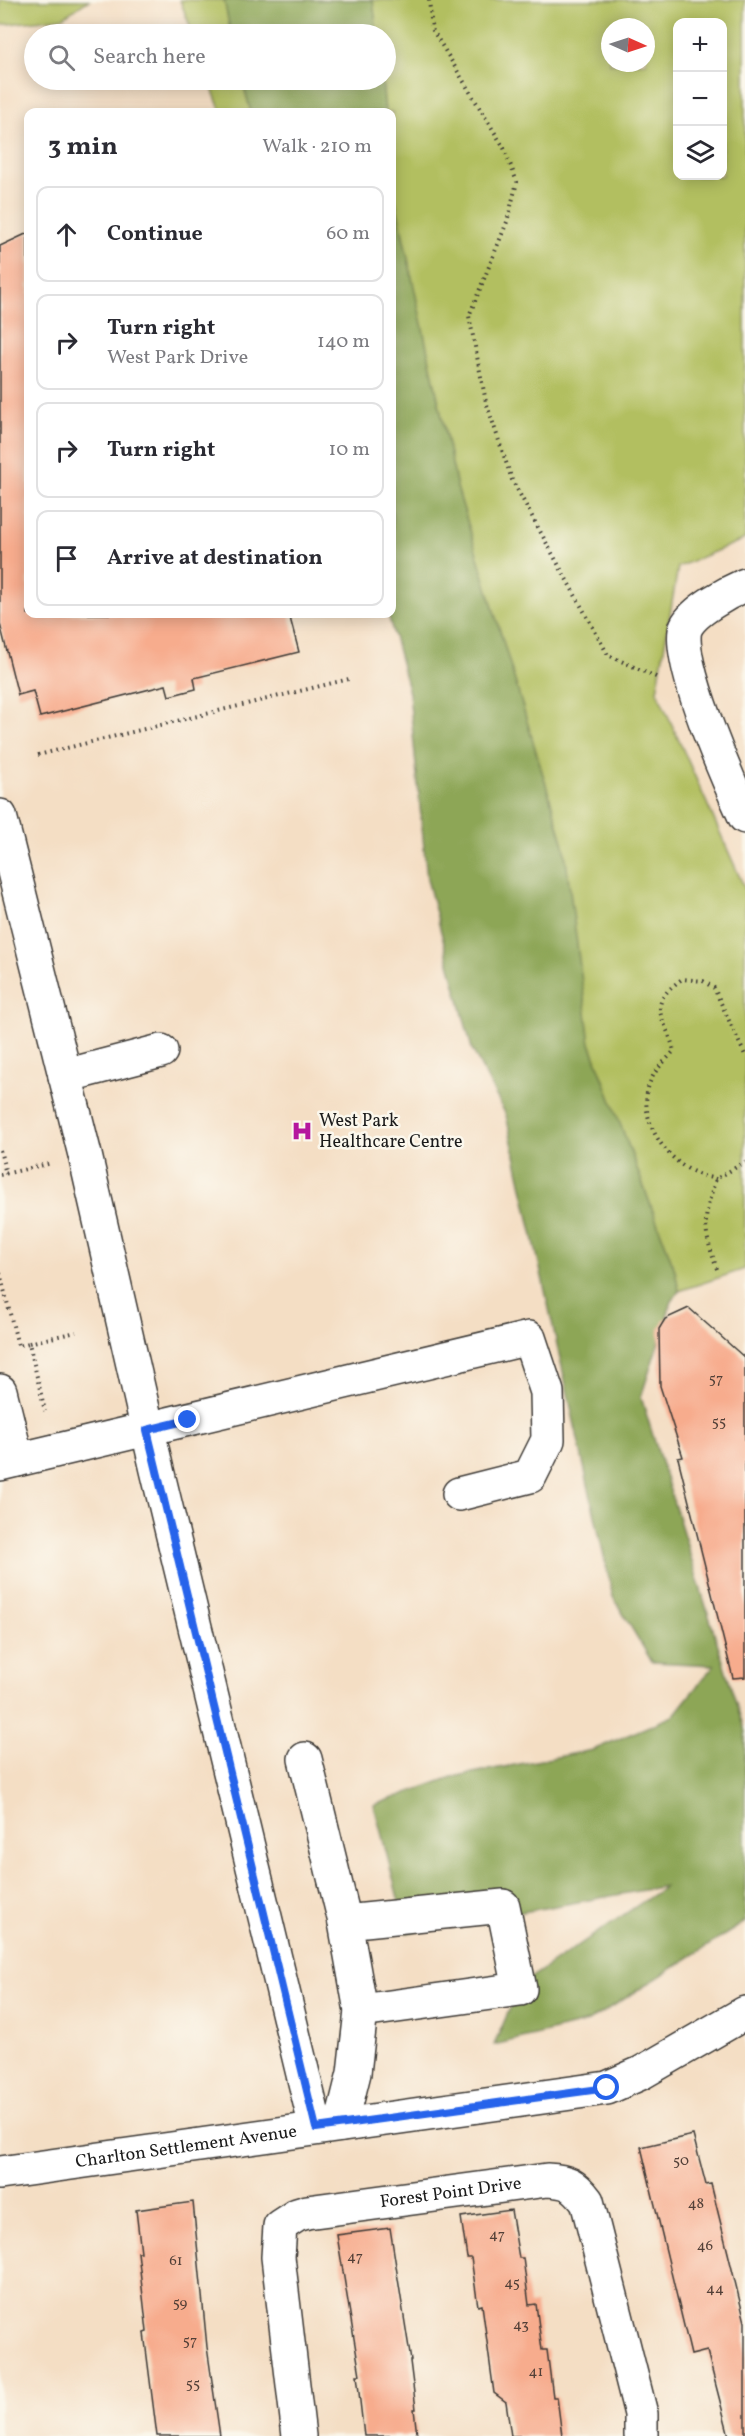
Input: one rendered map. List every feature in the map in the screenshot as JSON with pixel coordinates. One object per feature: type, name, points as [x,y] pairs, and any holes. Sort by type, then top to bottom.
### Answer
[{"type":"street","points":[[745,585],[698,613],[686,627],[684,653],[697,696],[745,817]]},
{"type":"street","points":[[0,816],[65,1076],[147,1430],[329,2127]]},
{"type":"street","points":[[65,1076],[161,1051]]},
{"type":"street","points":[[0,1391],[8,1462],[529,1338],[547,1392],[548,1440],[530,1476],[459,1494]]},
{"type":"street","points":[[305,1759],[345,1922],[361,2011],[354,2073],[329,2127]]},
{"type":"street","points":[[345,1922],[503,1906],[520,1989],[361,2011]]},
{"type":"street","name":"Charlton Settlement Avenue","points":[[0,2173],[607,2088],[641,2073],[745,2013]]},
{"type":"street","name":"Forest Point Drive","points":[[299,2436],[278,2257],[280,2226],[297,2215],[307,2212],[547,2180],[565,2180],[578,2189],[587,2201],[641,2414],[641,2436]]},
{"type":"path","points":[[429,0],[432,29],[504,148],[517,182],[507,222],[469,316],[486,402],[512,480],[608,655],[697,696]]},
{"type":"path","points":[[38,755],[349,679]]},
{"type":"path","points":[[716,1179],[693,1172],[675,1158],[660,1143],[647,1115],[647,1095],[653,1076],[674,1051],[659,1011],[665,991],[682,979],[703,981],[714,988],[745,1055]]},
{"type":"path","points":[[0,1150],[6,1174]]},
{"type":"path","points":[[0,1175],[58,1161]]},
{"type":"path","points":[[717,1269],[704,1227],[708,1201],[716,1179],[745,1162]]},
{"type":"path","points":[[0,1273],[18,1346],[76,1332]]},
{"type":"path","points":[[29,1343],[45,1411]]},
{"type":"green space","points":[[0,0],[89,0],[62,18],[0,25]]},
{"type":"green space","points":[[180,0],[745,0],[745,539],[678,567],[657,691],[745,889],[745,1269],[679,1291],[396,598],[396,108],[220,108],[213,90],[396,90],[396,24],[189,24]]},
{"type":"green space","points":[[224,0],[373,0],[376,24],[229,24]]},
{"type":"green space","points":[[245,90],[383,90],[385,108],[250,108]]},
{"type":"green space","points":[[396,203],[457,487],[564,845],[590,1043],[675,1270],[679,1291],[672,1301],[641,1397],[745,1732],[745,1922],[588,2022],[494,2045],[520,1985],[666,1886],[407,1933],[374,1805],[452,1777],[593,1750],[673,1716],[714,1665],[652,1662],[613,1597],[506,1115],[472,1049],[427,879],[409,693],[389,618],[396,618]]},
{"type":"building","points":[[24,235],[24,618],[290,618],[299,652],[194,678],[196,689],[169,696],[166,685],[40,717],[33,691],[18,695],[0,624],[0,246]]},
{"type":"building","points":[[689,1308],[745,1358],[745,1677],[733,1678],[678,1458],[683,1457],[660,1386],[659,1329],[665,1319]]},
{"type":"building","points":[[693,2135],[706,2185],[711,2184],[745,2322],[745,2436],[729,2436],[707,2351],[691,2355],[641,2147]]},
{"type":"building","points":[[193,2202],[207,2347],[220,2436],[157,2436],[144,2333],[147,2332],[136,2210]]},
{"type":"building","points":[[511,2210],[519,2258],[523,2258],[529,2305],[536,2304],[542,2350],[547,2350],[553,2397],[557,2397],[562,2436],[511,2436],[506,2402],[494,2393],[482,2305],[478,2306],[471,2258],[467,2258],[461,2217]]},
{"type":"building","points":[[390,2228],[411,2361],[417,2436],[364,2436],[357,2375],[360,2375],[337,2235]]},
{"type":"place","name":"West Park Healthcare Centre","points":[[302,1131]]},
{"type":"route","points":[[188,1420],[147,1430],[316,2128],[607,2088]]}]
